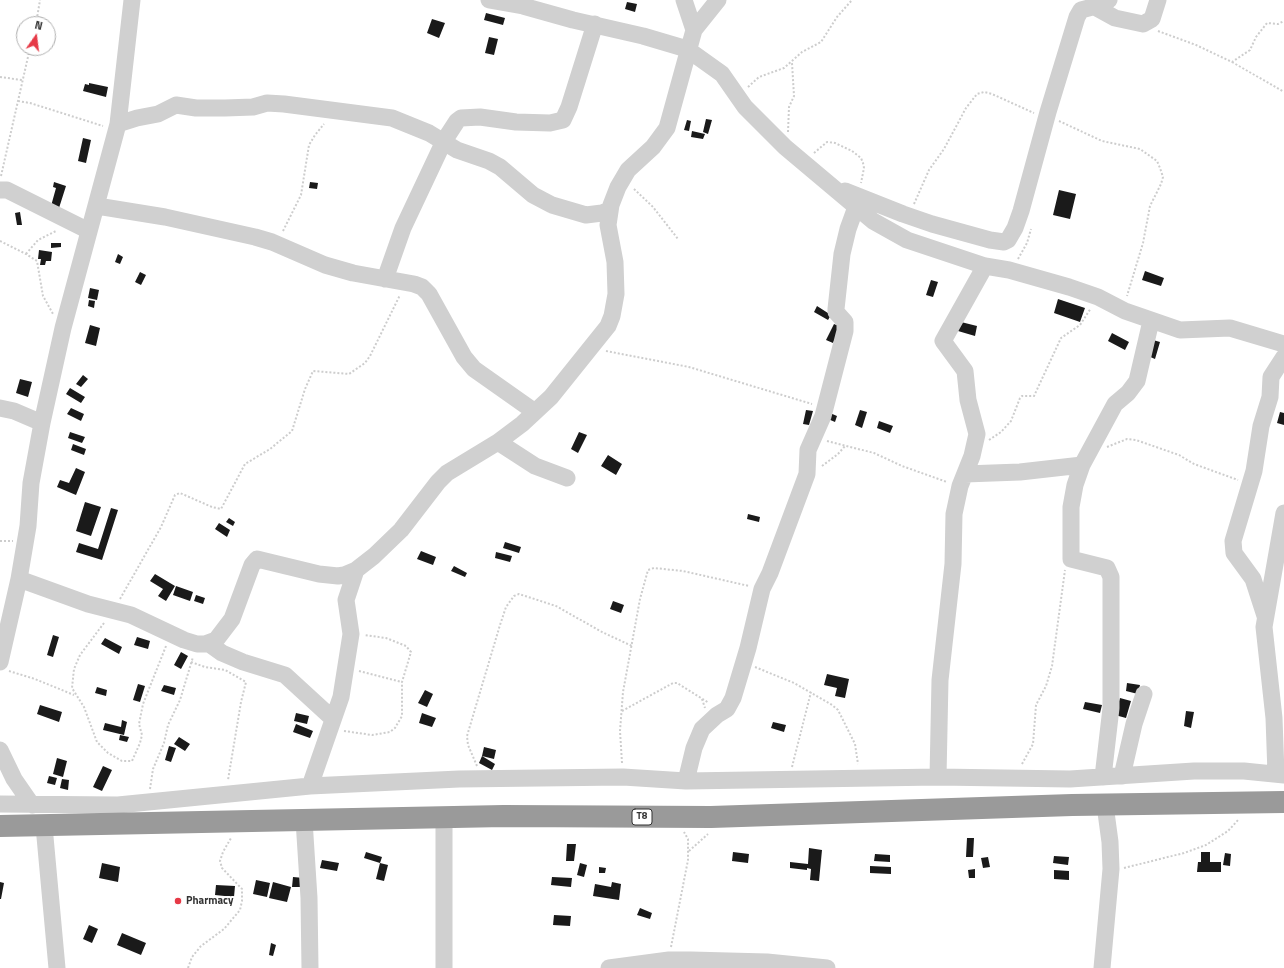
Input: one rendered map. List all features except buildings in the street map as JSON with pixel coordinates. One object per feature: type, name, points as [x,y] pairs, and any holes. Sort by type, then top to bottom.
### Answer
[{"type":"highway","name":"T8","points":[[0,826],[504,816],[676,818],[1105,805],[1284,802]]},
{"type":"street","points":[[4,666],[28,526],[31,483],[42,423],[63,328],[117,127],[132,0]]},
{"type":"street","points":[[489,0],[523,6],[687,49],[722,74],[745,107],[786,147],[832,185],[857,201],[990,240],[1004,242],[1008,240],[1015,228],[1021,211],[1047,115],[1077,17],[1081,10],[1102,3],[1115,18],[1142,24],[1152,19],[1158,0]]},
{"type":"street","points":[[684,0],[694,30]]},
{"type":"street","points":[[203,644],[216,640],[232,619],[252,565],[257,558],[332,575],[344,575],[356,570],[401,530],[438,482],[447,474],[498,442],[551,397],[591,348],[608,326],[612,316],[616,294],[615,262],[608,224],[610,210],[623,178],[628,170],[653,147],[667,128],[687,49],[694,30],[718,0]]},
{"type":"street","points":[[386,279],[402,228],[444,141],[457,121],[461,118],[480,117],[550,123],[563,120],[569,107],[595,24]]},
{"type":"street","points":[[117,127],[137,118],[158,114],[176,105],[196,108],[253,108],[267,103],[392,118],[444,141],[457,150],[489,160],[500,167],[533,195],[552,205],[586,215],[602,214],[610,210]]},
{"type":"street","points":[[0,190],[7,190],[89,232]]},
{"type":"street","points":[[857,201],[873,221],[907,240],[985,266],[1009,270],[1098,297],[1125,311],[1151,321],[1185,331],[1225,328],[1238,329],[1284,344]]},
{"type":"street","points":[[686,781],[694,748],[702,729],[717,715],[727,710],[733,698],[762,589],[770,574],[807,474],[808,450],[823,416],[845,327],[844,319],[836,312],[836,309],[842,254],[857,201]]},
{"type":"street","points":[[97,206],[211,227],[272,242],[325,265],[353,273],[405,282],[422,288],[429,294],[464,357],[474,369],[535,412]]},
{"type":"street","points":[[938,777],[940,680],[953,564],[954,514],[962,480],[974,448],[977,427],[968,400],[966,374],[943,341],[985,266]]},
{"type":"street","points":[[1103,777],[1111,708],[1111,577],[1107,568],[1071,559],[1070,507],[1075,484],[1085,459],[1115,404],[1128,393],[1137,381],[1151,321]]},
{"type":"street","points":[[1265,616],[1253,580],[1236,557],[1233,550],[1232,541],[1250,484],[1261,426],[1270,397],[1271,376],[1284,357]]},
{"type":"street","points":[[0,408],[14,411],[42,423]]},
{"type":"street","points":[[498,442],[535,466],[567,478]]},
{"type":"street","points":[[962,480],[1020,472],[1085,459]]},
{"type":"street","points":[[0,804],[118,805],[310,786],[482,779],[623,777],[686,781],[938,777],[1070,779],[1194,771],[1280,774],[1264,632],[1265,616],[1284,513]]},
{"type":"street","points":[[310,786],[341,697],[351,634],[346,600],[356,570]]},
{"type":"street","points":[[19,579],[88,604],[132,615],[171,635],[203,644],[243,662],[285,675],[332,721]]},
{"type":"street","points":[[1122,776],[1132,733],[1144,694]]},
{"type":"street","points":[[0,750],[14,779],[32,805]]},
{"type":"street","points":[[1102,968],[1111,869],[1110,842],[1105,805]]},
{"type":"street","points":[[444,817],[444,968]]},
{"type":"street","points":[[304,820],[309,898],[309,968]]},
{"type":"street","points":[[44,826],[57,968]]},
{"type":"street","points":[[609,968],[669,960],[751,961],[827,968]]},
{"type":"path","points":[[37,16],[40,0]]},
{"type":"path","points":[[739,97],[755,79],[778,72],[792,63],[802,52],[824,38],[837,17],[852,0]]},
{"type":"path","points":[[1232,62],[1250,50],[1256,37],[1267,23],[1278,24],[1284,21]]},
{"type":"path","points":[[1142,24],[1232,62],[1284,92]]},
{"type":"path","points":[[0,179],[28,56]]},
{"type":"path","points":[[786,147],[790,126],[789,107],[794,96],[792,63]]},
{"type":"path","points":[[0,77],[22,80]]},
{"type":"path","points":[[903,214],[916,202],[929,170],[944,149],[966,108],[977,94],[984,92],[1036,113],[1047,115],[1102,141],[1140,149],[1157,161],[1163,177],[1150,206],[1143,243],[1125,302],[1125,311]]},
{"type":"path","points":[[18,101],[117,127]]},
{"type":"path","points":[[272,242],[285,229],[300,198],[309,146],[321,126],[340,111]]},
{"type":"path","points":[[805,163],[827,142],[835,143],[852,151],[861,158],[864,168],[857,201]]},
{"type":"path","points":[[623,178],[653,207],[678,239]]},
{"type":"path","points":[[26,254],[38,240],[69,222]]},
{"type":"path","points":[[0,241],[26,254],[39,265],[39,279],[46,305],[63,328]]},
{"type":"path","points":[[75,696],[72,682],[76,663],[114,610],[161,527],[175,495],[180,493],[212,507],[221,509],[245,464],[270,448],[292,431],[305,389],[313,371],[348,374],[368,359],[405,282]]},
{"type":"path","points":[[974,448],[1001,432],[1011,421],[1021,396],[1034,396],[1061,338],[1080,325],[1098,297]]},
{"type":"path","points":[[591,348],[689,367],[800,402],[825,407]]},
{"type":"path","points":[[812,439],[828,441],[874,453],[902,466],[962,480]]},
{"type":"path","points":[[1085,459],[1130,439],[1179,455],[1194,464],[1228,478],[1250,484]]},
{"type":"path","points":[[807,474],[838,454],[845,446]]},
{"type":"path","points":[[1016,778],[1022,762],[1033,744],[1036,705],[1046,686],[1050,672],[1064,574],[1071,551]]},
{"type":"path","points":[[623,777],[620,749],[623,692],[640,599],[649,568],[683,571],[762,589]]},
{"type":"path","points":[[482,779],[468,745],[467,736],[506,607],[514,596],[520,594],[534,597],[556,606],[602,632],[632,646]]},
{"type":"path","points":[[332,721],[346,731],[372,735],[390,732],[395,728],[402,716],[402,682],[411,652],[406,646],[374,636],[351,634]]},
{"type":"path","points":[[4,666],[75,696],[84,707],[94,734],[102,748],[118,759],[132,761],[142,735],[139,724],[143,704],[171,635]]},
{"type":"path","points":[[150,802],[153,769],[164,742],[168,725],[180,700],[191,662],[203,644]]},
{"type":"path","points":[[744,661],[811,692],[838,710],[854,744],[858,765],[867,778]]},
{"type":"path","points":[[191,662],[205,667],[224,670],[246,682],[241,702],[231,767],[223,795]]},
{"type":"path","points":[[346,669],[369,672],[402,682]]},
{"type":"path","points":[[622,711],[667,685],[675,683],[707,702],[727,710]]},
{"type":"path","points":[[788,779],[811,692]]},
{"type":"path","points":[[1111,869],[1135,866],[1206,845],[1228,831],[1253,803]]},
{"type":"path","points":[[688,852],[699,843],[714,824],[711,817]]},
{"type":"path","points":[[669,960],[688,852],[688,839],[676,818]]},
{"type":"path","points":[[188,968],[192,957],[201,946],[224,929],[240,910],[242,889],[234,878],[222,868],[220,861],[223,852],[239,822]]},
{"type":"place","name":"Pharmacy","points":[[178,901]]}]
